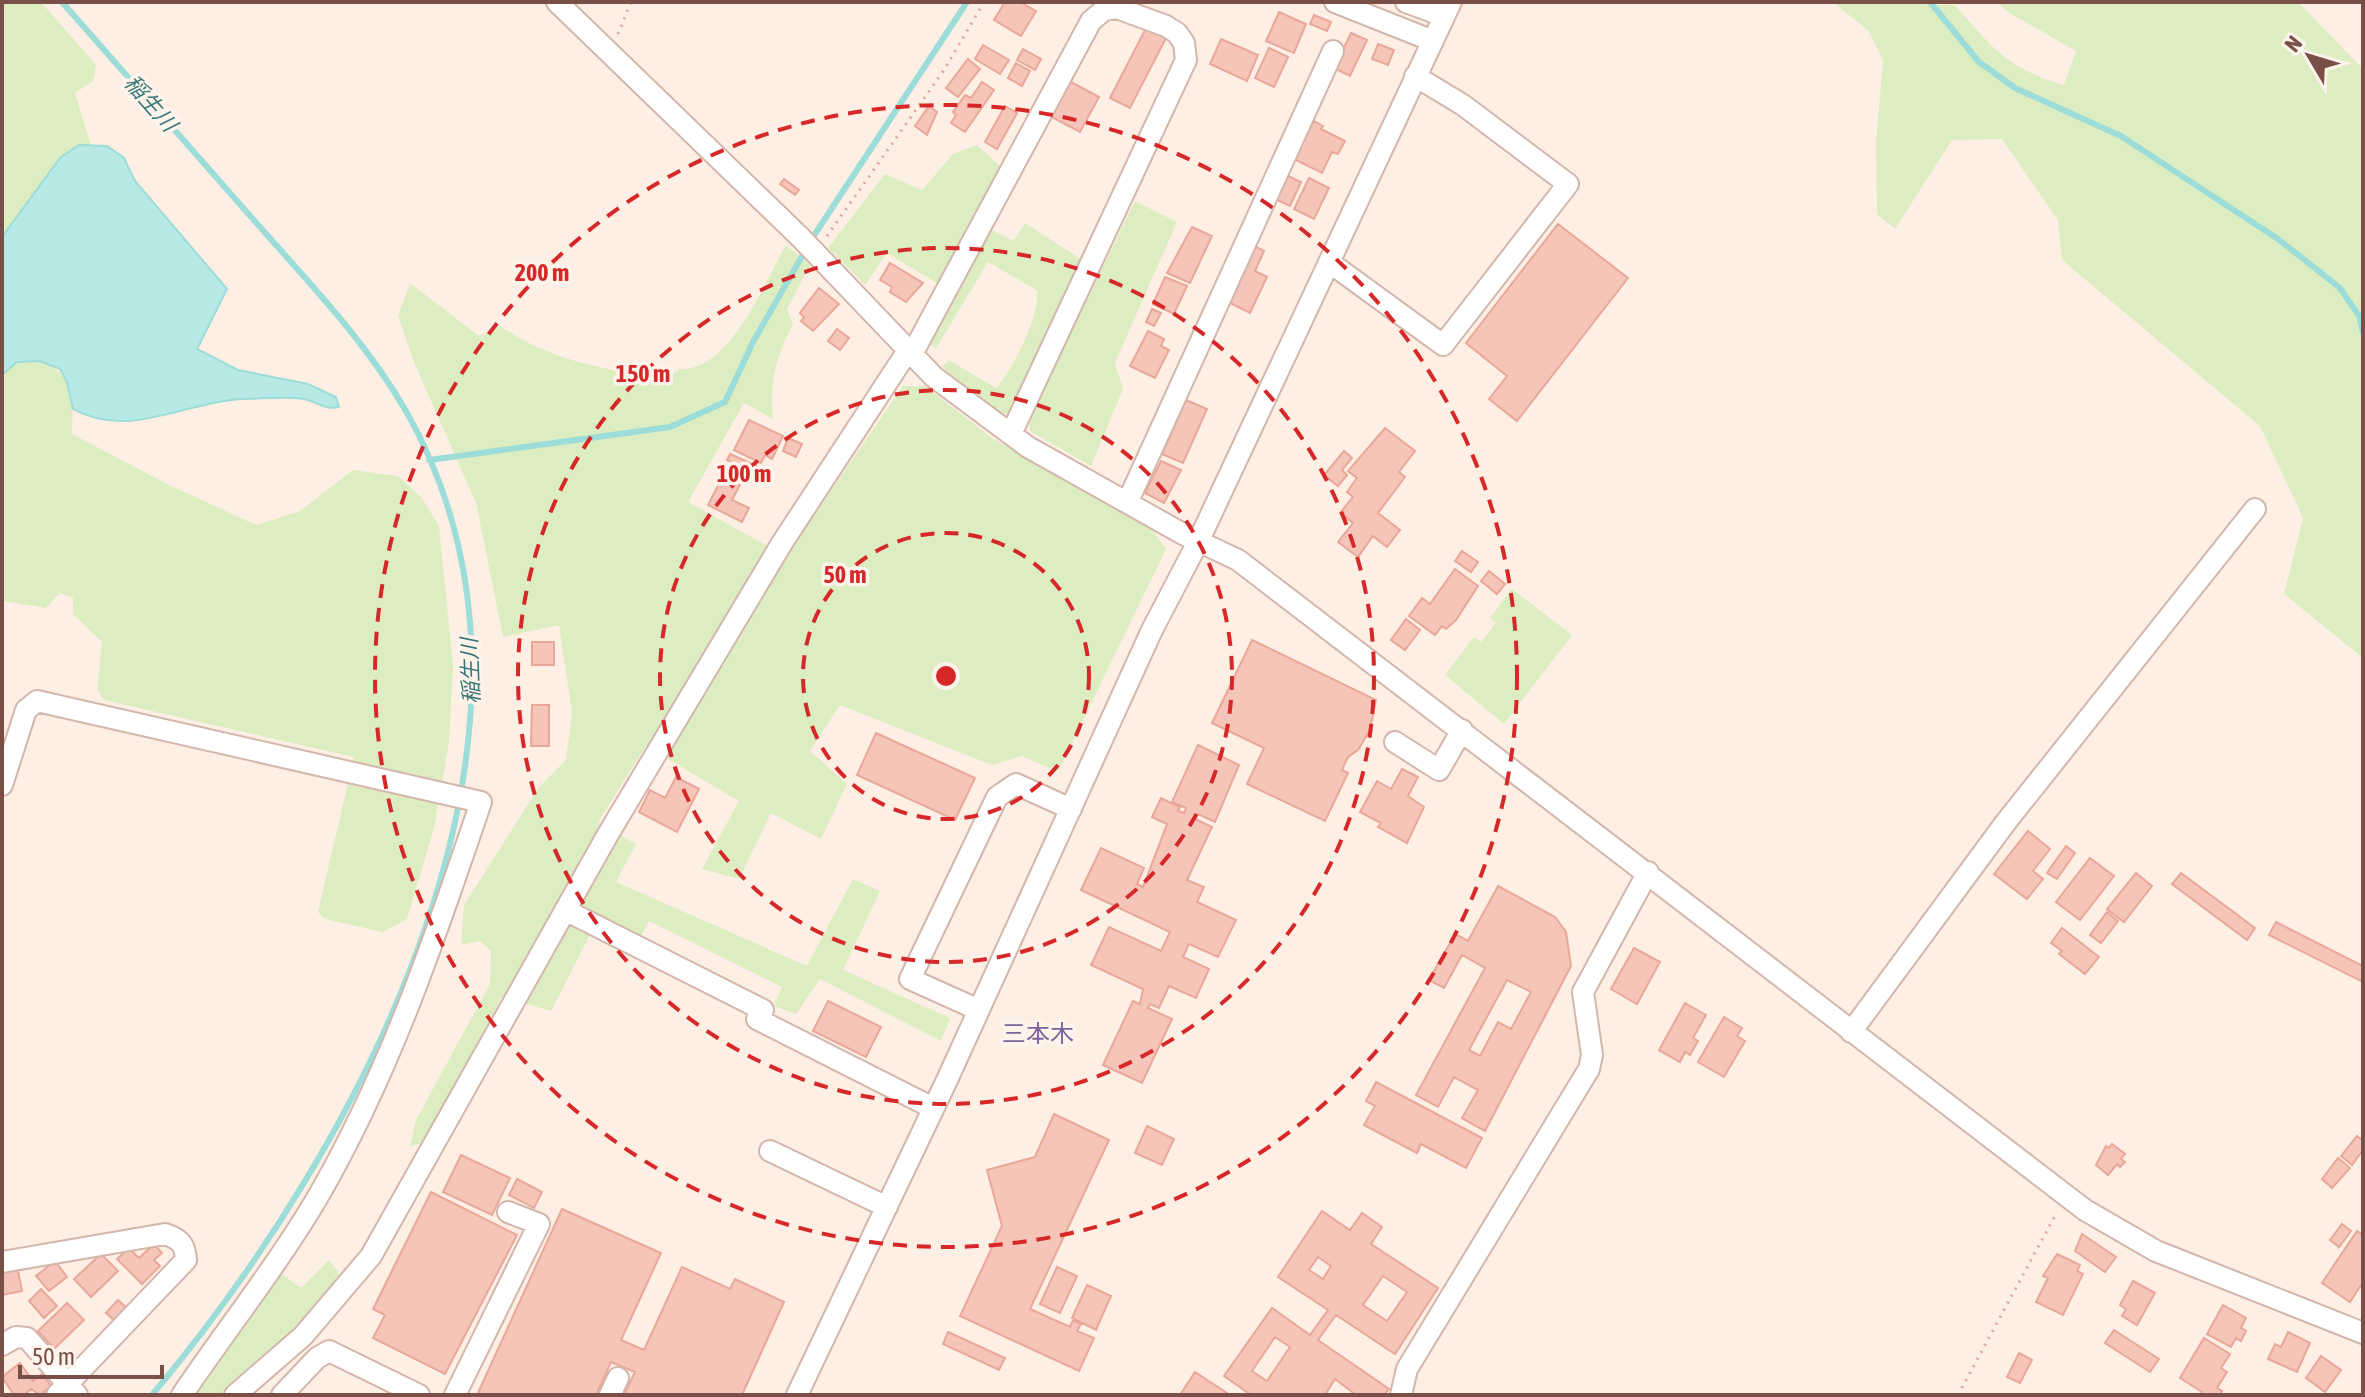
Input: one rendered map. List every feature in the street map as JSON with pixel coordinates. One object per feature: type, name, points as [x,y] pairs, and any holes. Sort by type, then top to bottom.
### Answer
[{"type":"street","points":[[557,2],[816,253],[909,354],[1011,434],[1238,560],[2065,1195],[2156,1251],[2363,1333]]},
{"type":"street","points":[[1335,2],[1433,41]]},
{"type":"street","points":[[797,1395],[979,1010],[1152,630],[1199,540],[1448,9],[1406,2]]},
{"type":"street","points":[[235,1395],[303,1336],[371,1256],[565,910],[782,543],[909,354],[1091,21],[1104,10],[1117,8],[1177,33],[1184,43],[1186,60],[1011,434]]},
{"type":"street","points":[[1128,501],[1333,51]]},
{"type":"street","points":[[1329,262],[1443,345],[1568,184],[1463,105],[1415,76]]},
{"type":"street","points":[[1851,1032],[2006,822],[2255,509]]},
{"type":"street","points":[[2,785],[26,710],[37,701],[481,802],[398,1033],[351,1136],[315,1202],[182,1395]]},
{"type":"street","points":[[1395,742],[1439,770],[1462,730]]},
{"type":"street","points":[[979,1010],[910,979],[997,797],[1016,784],[1071,809]]},
{"type":"street","points":[[1401,1395],[1407,1369],[1589,1069],[1592,1055],[1583,992],[1648,872]]},
{"type":"street","points":[[565,910],[763,1010],[757,1019],[933,1108]]},
{"type":"street","points":[[770,1151],[887,1207]]},
{"type":"street","points":[[455,1395],[539,1224],[508,1212]]},
{"type":"street","points":[[2,1262],[165,1234],[178,1238],[185,1247],[186,1260],[67,1392],[27,1338],[16,1337],[2,1345]]},
{"type":"street","points":[[282,1395],[317,1358],[329,1351],[419,1395]]},
{"type":"path","points":[[610,52],[631,2]]},
{"type":"path","points":[[816,253],[845,206],[944,70],[984,2]]},
{"type":"path","points":[[1958,1395],[2065,1195]]},
{"type":"green space","points":[[2,2],[41,2],[96,65],[93,81],[75,93],[91,146],[79,145],[2,237]]},
{"type":"green space","points":[[1833,2],[1955,5],[1980,34],[2014,64],[2064,85],[2076,51],[2008,12],[1997,2],[2298,2],[2363,69],[2363,658],[2284,594],[2303,518],[2260,426],[2062,260],[2058,220],[2002,139],[1952,140],[1895,229],[1877,214],[1876,142],[1883,61],[1869,31]]},
{"type":"green space","points":[[977,145],[1001,167],[937,283],[887,253],[865,285],[828,248],[885,174],[922,190],[953,154]]},
{"type":"green space","points":[[1135,201],[1177,222],[1115,363],[1123,389],[1091,466],[1030,431],[1029,418]]},
{"type":"green space","points":[[1025,223],[1082,260],[1008,414],[994,412],[942,367],[949,360],[996,388],[1024,341],[1034,313],[1037,290],[988,262],[936,348],[925,343],[984,238],[992,230],[1014,241]]},
{"type":"green space","points":[[786,245],[810,265],[787,309],[793,324],[775,370],[773,419],[744,403],[688,502],[786,556],[903,386],[925,386],[992,438],[1153,531],[1166,549],[1058,772],[1022,756],[992,765],[840,705],[810,751],[847,784],[821,839],[771,813],[739,879],[702,869],[739,801],[646,746],[598,822],[636,844],[616,882],[807,966],[853,879],[880,891],[843,970],[950,1018],[941,1041],[820,979],[796,1014],[774,1006],[782,987],[649,921],[641,937],[600,915],[551,1011],[502,997],[424,1143],[410,1146],[416,1120],[490,984],[491,951],[480,941],[461,945],[464,905],[539,787],[566,760],[572,713],[559,625],[503,637],[476,503],[414,362],[398,316],[410,283],[479,336],[500,326],[559,356],[623,372],[668,378],[679,369],[697,366],[714,356],[729,341],[756,302]]},
{"type":"green space","points":[[40,361],[60,373],[70,389],[72,434],[169,485],[256,525],[300,511],[353,470],[398,476],[422,498],[439,526],[453,665],[449,742],[434,828],[407,919],[383,932],[325,919],[318,912],[354,757],[104,700],[97,689],[102,642],[73,614],[73,598],[60,593],[46,608],[2,601],[2,375],[17,362]]},
{"type":"green space","points":[[1512,589],[1572,635],[1504,724],[1445,675],[1474,637],[1481,642],[1496,623],[1490,618]]},
{"type":"green space","points":[[329,1260],[341,1276],[287,1338],[225,1395],[190,1395],[279,1272],[301,1288]]},
{"type":"water","points":[[79,145],[107,146],[124,158],[135,181],[227,289],[197,349],[238,370],[308,384],[336,397],[339,407],[297,398],[242,399],[157,417],[115,421],[94,418],[73,409],[67,382],[60,369],[40,361],[17,362],[2,375],[2,237],[60,158]]},
{"type":"building","points":[[1005,2],[1020,2],[1036,11],[1021,36],[994,20]]},
{"type":"building","points":[[1279,12],[1306,24],[1294,53],[1266,41]]},
{"type":"building","points":[[1314,15],[1331,22],[1327,31],[1310,24]]},
{"type":"building","points":[[1146,28],[1166,38],[1130,108],[1110,98]]},
{"type":"building","points":[[1351,33],[1367,40],[1350,76],[1334,68]]},
{"type":"building","points":[[1221,39],[1258,55],[1247,81],[1210,64]]},
{"type":"building","points":[[1378,44],[1394,50],[1388,65],[1372,59]]},
{"type":"building","points":[[983,45],[1009,60],[1000,74],[975,59]]},
{"type":"building","points":[[1269,48],[1288,57],[1274,87],[1255,78]]},
{"type":"building","points":[[1023,49],[1041,59],[1035,70],[1017,60]]},
{"type":"building","points":[[968,59],[980,69],[958,97],[946,88]]},
{"type":"building","points":[[1016,63],[1030,71],[1022,86],[1008,78]]},
{"type":"building","points":[[1069,81],[1099,97],[1080,132],[1050,116]]},
{"type":"building","points":[[982,82],[994,90],[965,132],[951,123],[956,115],[953,112],[965,95],[971,98]]},
{"type":"building","points":[[929,106],[937,112],[927,135],[915,126]]},
{"type":"building","points":[[1005,106],[1017,113],[997,149],[985,142]]},
{"type":"building","points":[[1314,121],[1323,126],[1321,129],[1345,141],[1338,154],[1332,152],[1322,173],[1294,159]]},
{"type":"building","points":[[1286,175],[1301,182],[1290,206],[1275,199]]},
{"type":"building","points":[[1309,178],[1329,188],[1314,219],[1294,209]]},
{"type":"building","points":[[784,179],[799,190],[795,195],[780,184]]},
{"type":"building","points":[[1558,224],[1628,278],[1517,421],[1489,399],[1507,376],[1466,343]]},
{"type":"building","points":[[1192,227],[1212,236],[1190,283],[1167,273]]},
{"type":"building","points":[[1255,246],[1264,251],[1255,271],[1267,277],[1250,313],[1228,302]]},
{"type":"building","points":[[890,263],[923,283],[906,302],[890,292],[892,287],[880,280]]},
{"type":"building","points":[[1165,277],[1187,286],[1174,314],[1153,304]]},
{"type":"building","points":[[819,288],[839,304],[813,331],[801,321],[804,317],[800,313]]},
{"type":"building","points":[[1152,309],[1161,313],[1154,326],[1146,322]]},
{"type":"building","points":[[837,329],[849,338],[840,350],[828,341]]},
{"type":"building","points":[[1148,331],[1164,339],[1161,346],[1169,350],[1155,378],[1130,366]]},
{"type":"building","points":[[1186,400],[1207,409],[1183,463],[1162,454]]},
{"type":"building","points":[[749,420],[783,436],[772,459],[765,455],[761,463],[734,450]]},
{"type":"building","points":[[1385,428],[1415,451],[1399,472],[1405,477],[1378,513],[1400,530],[1387,547],[1373,536],[1358,557],[1338,542],[1353,523],[1340,513],[1353,497],[1347,492],[1357,478],[1348,471]]},
{"type":"building","points":[[788,438],[802,444],[796,457],[783,451]]},
{"type":"building","points":[[1344,451],[1352,458],[1342,470],[1347,475],[1338,486],[1324,475]]},
{"type":"building","points":[[730,454],[757,466],[754,473],[727,460]]},
{"type":"building","points":[[1161,461],[1181,470],[1164,503],[1145,493]]},
{"type":"building","points":[[723,464],[745,475],[732,500],[749,508],[742,522],[708,505],[721,480],[717,477]]},
{"type":"building","points":[[1462,551],[1478,562],[1471,572],[1455,561]]},
{"type":"building","points":[[1455,569],[1478,586],[1456,620],[1446,629],[1442,626],[1435,635],[1409,616],[1422,598],[1430,604]]},
{"type":"building","points":[[1489,571],[1505,584],[1497,594],[1481,581]]},
{"type":"building","points":[[1406,619],[1420,630],[1405,650],[1391,640]]},
{"type":"building","points":[[1252,640],[1376,700],[1370,730],[1358,750],[1348,757],[1342,770],[1348,773],[1325,821],[1247,784],[1264,748],[1212,723]]},
{"type":"building","points":[[532,642],[554,642],[554,665],[532,665]]},
{"type":"building","points":[[532,705],[549,705],[549,746],[531,746]]},
{"type":"building","points":[[876,733],[975,778],[955,820],[857,775]]},
{"type":"building","points":[[1198,745],[1239,765],[1215,822],[1198,814],[1195,819],[1212,827],[1187,880],[1204,887],[1197,902],[1236,920],[1218,957],[1189,944],[1183,957],[1209,969],[1196,998],[1169,986],[1159,1008],[1150,1004],[1148,1008],[1172,1019],[1142,1083],[1103,1065],[1133,1001],[1140,1004],[1143,989],[1091,965],[1109,927],[1161,951],[1170,932],[1081,890],[1101,848],[1144,868],[1137,884],[1143,887],[1167,824],[1152,817],[1161,798],[1180,807],[1178,811],[1184,813],[1186,808],[1172,802]]},
{"type":"building","points":[[1402,769],[1418,777],[1408,796],[1424,807],[1407,843],[1378,827],[1381,823],[1360,812],[1377,781],[1391,789]]},
{"type":"building","points":[[676,777],[699,789],[677,832],[639,812],[650,790],[665,798]]},
{"type":"building","points":[[2028,831],[2050,849],[2033,871],[2043,879],[2027,899],[1994,874]]},
{"type":"building","points":[[2066,846],[2075,853],[2057,879],[2047,873]]},
{"type":"building","points":[[2090,858],[2114,876],[2080,920],[2056,902]]},
{"type":"building","points":[[2136,873],[2152,886],[2124,922],[2107,909]]},
{"type":"building","points":[[2181,873],[2255,928],[2247,940],[2172,884]]},
{"type":"building","points":[[1498,886],[1555,917],[1566,932],[1571,966],[1485,1131],[1462,1118],[1478,1090],[1454,1077],[1438,1107],[1416,1095],[1485,968],[1462,955],[1444,988],[1429,980],[1455,934],[1468,941]],"holes":[[[1507,980],[1531,992],[1511,1029],[1498,1022],[1480,1056],[1469,1050]]]},
{"type":"building","points":[[2107,912],[2118,921],[2101,943],[2090,935]]},
{"type":"building","points":[[2276,922],[2363,966],[2363,982],[2269,935]]},
{"type":"building","points":[[2062,928],[2099,957],[2085,974],[2059,954],[2062,951],[2051,943]]},
{"type":"building","points":[[1634,948],[1660,962],[1637,1004],[1611,989]]},
{"type":"building","points":[[828,1001],[881,1027],[866,1057],[813,1031]]},
{"type":"building","points":[[1685,1003],[1706,1015],[1693,1038],[1698,1041],[1690,1055],[1685,1052],[1680,1062],[1659,1050]]},
{"type":"building","points":[[1724,1017],[1742,1028],[1737,1036],[1745,1041],[1724,1077],[1698,1062]]},
{"type":"building","points":[[1376,1082],[1482,1138],[1466,1168],[1421,1144],[1417,1153],[1364,1125],[1375,1106],[1366,1101]]},
{"type":"building","points":[[1054,1114],[1109,1140],[1030,1309],[1070,1327],[1073,1320],[1081,1324],[1077,1331],[1094,1338],[1079,1371],[960,1316],[1002,1226],[987,1170],[1035,1157]]},
{"type":"building","points":[[1147,1126],[1174,1139],[1162,1165],[1135,1153]]},
{"type":"building","points":[[2357,1136],[2363,1141],[2363,1150],[2352,1165],[2341,1156]]},
{"type":"building","points":[[2112,1144],[2125,1154],[2121,1159],[2125,1162],[2120,1167],[2117,1164],[2108,1175],[2096,1165],[2106,1146],[2109,1148]]},
{"type":"building","points":[[461,1155],[510,1178],[492,1215],[443,1192]]},
{"type":"building","points":[[2338,1158],[2350,1168],[2332,1188],[2322,1179]]},
{"type":"building","points":[[517,1179],[542,1192],[534,1208],[509,1195]]},
{"type":"building","points":[[431,1192],[517,1235],[445,1374],[373,1338],[385,1315],[373,1309]]},
{"type":"building","points":[[562,1209],[661,1253],[621,1340],[644,1350],[682,1267],[730,1289],[735,1279],[784,1302],[742,1395],[624,1395],[635,1372],[611,1362],[596,1395],[477,1395]]},
{"type":"building","points":[[1322,1211],[1350,1230],[1362,1213],[1382,1227],[1371,1244],[1438,1288],[1395,1354],[1336,1315],[1318,1340],[1389,1389],[1384,1395],[1356,1395],[1335,1379],[1325,1395],[1251,1395],[1224,1376],[1272,1308],[1310,1335],[1328,1310],[1278,1277]],"holes":[[[1318,1257],[1331,1266],[1323,1279],[1309,1270]],[[1383,1276],[1407,1292],[1387,1321],[1363,1305]],[[1275,1337],[1290,1347],[1267,1381],[1252,1371]]]},
{"type":"building","points":[[2342,1224],[2351,1231],[2339,1247],[2330,1240]]},
{"type":"building","points":[[2357,1231],[2363,1235],[2363,1282],[2350,1302],[2322,1283]]},
{"type":"building","points":[[2082,1234],[2116,1257],[2105,1272],[2075,1251]]},
{"type":"building","points":[[154,1244],[162,1253],[154,1260],[160,1266],[142,1284],[117,1259],[129,1248],[139,1258]]},
{"type":"building","points":[[101,1254],[118,1271],[91,1297],[74,1279]]},
{"type":"building","points":[[2057,1254],[2080,1265],[2077,1271],[2083,1274],[2063,1315],[2036,1302],[2048,1278],[2043,1276]]},
{"type":"building","points":[[55,1261],[67,1277],[49,1291],[36,1276]]},
{"type":"building","points":[[17,1266],[22,1291],[2,1295],[2,1269]]},
{"type":"building","points":[[1057,1267],[1077,1276],[1060,1313],[1040,1304]]},
{"type":"building","points":[[2133,1281],[2155,1293],[2137,1325],[2122,1316],[2126,1309],[2120,1305]]},
{"type":"building","points":[[1087,1285],[1111,1296],[1096,1330],[1072,1318]]},
{"type":"building","points":[[41,1289],[57,1306],[44,1318],[29,1301]]},
{"type":"building","points":[[118,1300],[128,1309],[116,1322],[106,1313]]},
{"type":"building","points":[[67,1303],[84,1320],[54,1349],[38,1331]]},
{"type":"building","points":[[2223,1305],[2246,1318],[2241,1328],[2246,1331],[2241,1341],[2236,1338],[2231,1347],[2207,1334]]},
{"type":"building","points":[[2114,1330],[2159,1359],[2150,1372],[2105,1343]]},
{"type":"building","points":[[948,1332],[1005,1358],[999,1370],[943,1344]]},
{"type":"building","points":[[2288,1332],[2310,1343],[2297,1372],[2268,1359],[2275,1344],[2281,1347]]},
{"type":"building","points":[[2204,1338],[2230,1354],[2221,1368],[2227,1372],[2217,1388],[2222,1391],[2220,1395],[2200,1395],[2202,1392],[2180,1378]]},
{"type":"building","points":[[2019,1353],[2032,1360],[2020,1383],[2007,1377]]},
{"type":"building","points":[[2321,1356],[2341,1370],[2325,1392],[2306,1378]]},
{"type":"building","points":[[20,1363],[33,1381],[42,1374],[51,1386],[40,1395],[31,1389],[24,1395],[14,1395],[2,1377]]},
{"type":"building","points":[[1195,1372],[1230,1395],[1180,1395]]},
{"type":"waterway","name":"稲生川","points":[[62,2],[356,338],[406,411],[456,534],[472,664],[460,797],[425,929],[371,1059],[305,1181],[230,1295],[152,1395]]},
{"type":"waterway","points":[[813,237],[967,2]]},
{"type":"waterway","points":[[1930,2],[1979,62],[2015,88],[2121,136],[2278,239],[2340,288],[2359,316],[2363,333]]},
{"type":"waterway","points":[[429,460],[670,427],[725,402],[753,342],[805,251]]},
{"type":"district","name":"三本木","points":[[1038,1034]]}]
